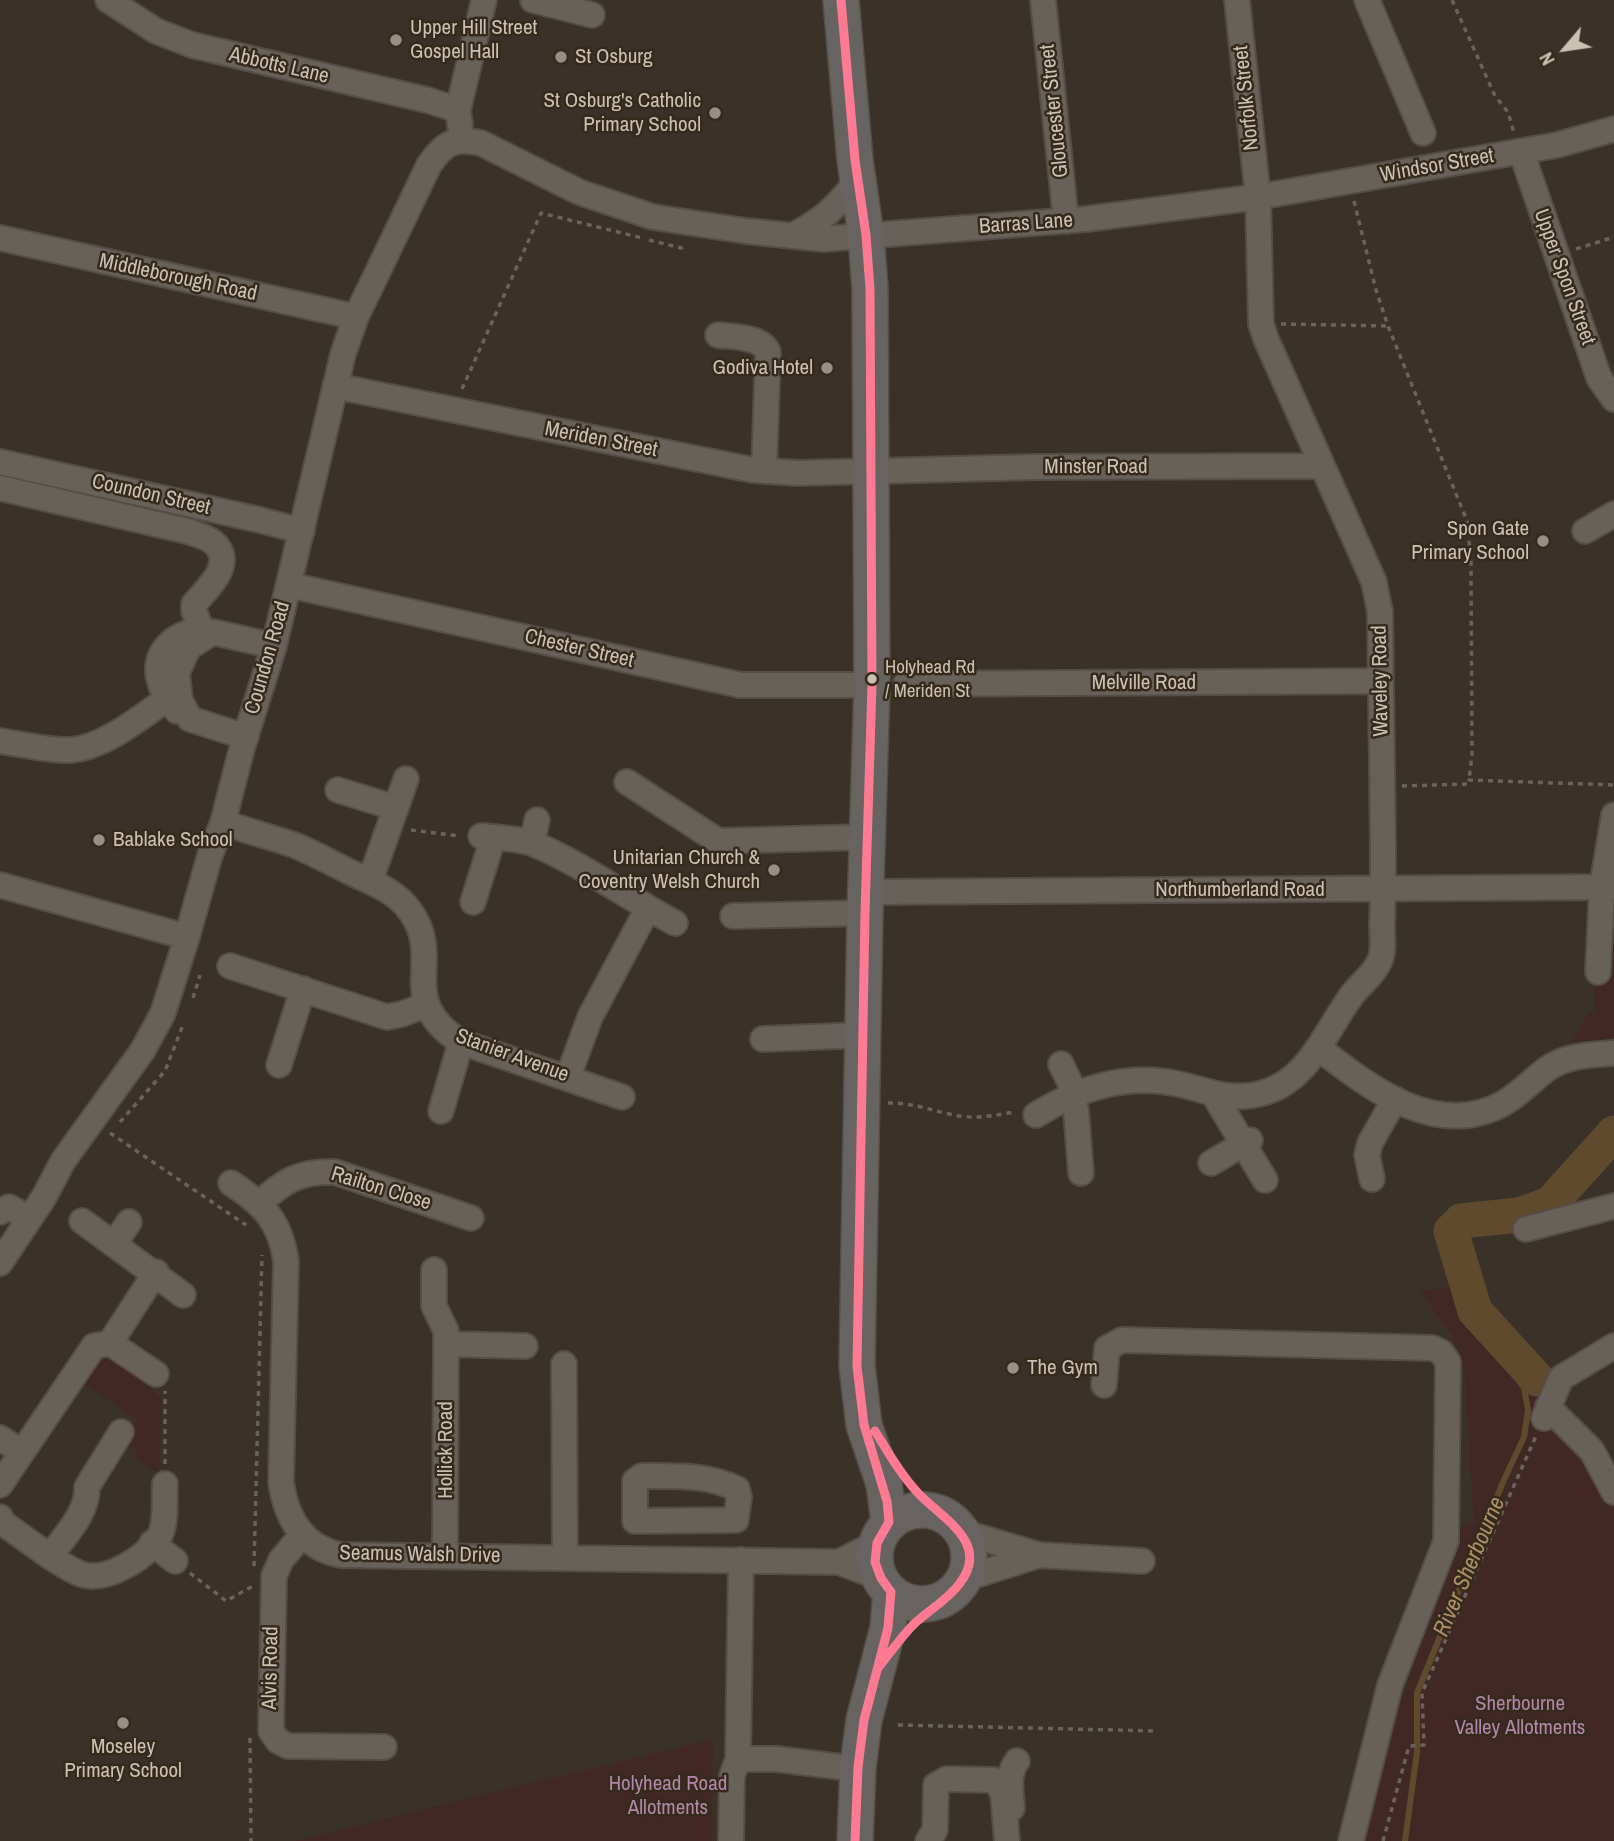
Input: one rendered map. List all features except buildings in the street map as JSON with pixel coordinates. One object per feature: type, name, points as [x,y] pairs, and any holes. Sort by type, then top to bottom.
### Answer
[{"type":"highway","points":[[841,0],[870,289],[871,471],[889,685],[867,837],[857,1366],[868,1442],[884,1484],[883,1533],[875,1562],[886,1585],[888,1628],[864,1720],[858,1769],[855,1841]]},
{"type":"highway","points":[[862,1407],[897,1467],[918,1493],[951,1523],[968,1552],[968,1571],[952,1590],[911,1627],[878,1668]]},
{"type":"highway","points":[[883,1533],[913,1510],[931,1510],[951,1523]]},
{"type":"highway","points":[[886,1585],[910,1602],[920,1604],[952,1590]]},
{"type":"street","name":"Abbotts Lane","points":[[108,0],[156,31],[192,45],[427,100],[458,110]]},
{"type":"street","points":[[456,142],[458,110],[484,0]]},
{"type":"street","points":[[533,0],[592,15]]},
{"type":"street","name":"Gloucester Street","points":[[1043,0],[1066,221]]},
{"type":"street","name":"Norfolk Street","points":[[1237,0],[1258,197]]},
{"type":"street","points":[[1367,0],[1423,133]]},
{"type":"street","name":"Windsor Street","points":[[1258,197],[1557,145],[1614,129]]},
{"type":"street","name":"Barras Lane","points":[[456,142],[481,143],[579,192],[653,217],[823,239],[1066,221],[1258,197]]},
{"type":"street","name":"Coundon Road","points":[[0,1263],[63,1161],[125,1078],[158,1025],[210,855],[223,822],[274,646],[335,386],[356,317],[429,166],[437,153],[456,142]]},
{"type":"street","name":"Upper Spon Street","points":[[1521,151],[1556,255],[1607,375],[1614,399]]},
{"type":"street","points":[[792,236],[818,222],[837,207],[858,179]]},
{"type":"street","name":"Waveley Road","points":[[1026,1113],[1073,1094],[1111,1083],[1142,1081],[1182,1085],[1214,1095],[1247,1096],[1275,1087],[1301,1071],[1320,1049],[1351,997],[1380,961],[1383,889],[1380,612],[1374,582],[1261,324],[1258,197]]},
{"type":"street","name":"Middleborough Road","points":[[0,238],[356,317]]},
{"type":"street","points":[[718,335],[758,341],[766,346],[764,471]]},
{"type":"street","name":"Meriden Street","points":[[335,386],[764,471],[871,471]]},
{"type":"street","name":"Coundon Street","points":[[0,462],[302,531]]},
{"type":"street","name":"Minster Road","points":[[871,471],[1035,467],[1322,466]]},
{"type":"street","points":[[0,488],[187,531],[211,540],[216,545],[222,562],[219,574],[194,604],[194,611],[208,632]]},
{"type":"street","points":[[1585,531],[1614,514]]},
{"type":"street","name":"Chester Street","points":[[289,585],[740,685],[889,685]]},
{"type":"street","points":[[190,719],[180,700],[177,673],[188,648],[208,632]]},
{"type":"street","points":[[246,737],[190,719],[178,712],[167,699],[158,673],[161,652],[177,637],[208,632],[274,646]]},
{"type":"street","name":"Melville Road","points":[[889,685],[1381,681]]},
{"type":"street","points":[[0,741],[70,750],[89,746],[120,730],[167,699]]},
{"type":"street","points":[[370,881],[406,779]]},
{"type":"street","points":[[627,782],[718,841],[867,837]]},
{"type":"street","points":[[338,790],[392,818]]},
{"type":"street","points":[[1598,972],[1614,815]]},
{"type":"street","points":[[223,822],[295,846],[393,893],[410,911],[423,939],[426,1005],[387,1017],[230,967]]},
{"type":"street","points":[[473,902],[487,837],[535,832],[648,908],[676,923]]},
{"type":"street","points":[[0,884],[187,937]]},
{"type":"street","name":"Northumberland Road","points":[[733,916],[865,903],[1383,889],[1608,887]]},
{"type":"street","points":[[568,1077],[590,1017],[648,908]]},
{"type":"street","points":[[279,1065],[303,989]]},
{"type":"street","name":"Stanier Avenue","points":[[426,1005],[435,1022],[461,1042],[622,1097]]},
{"type":"street","points":[[763,1039],[863,1035]]},
{"type":"street","points":[[441,1111],[461,1042]]},
{"type":"street","points":[[1320,1049],[1350,1073],[1395,1099],[1416,1110],[1435,1115],[1466,1115],[1488,1110],[1505,1102],[1562,1061],[1580,1056],[1614,1053]]},
{"type":"street","points":[[1061,1064],[1073,1094],[1076,1110],[1081,1173]]},
{"type":"street","points":[[1214,1095],[1247,1142],[1265,1180]]},
{"type":"street","points":[[1372,1179],[1367,1155],[1370,1143],[1395,1099]]},
{"type":"street","points":[[1211,1163],[1247,1142]]},
{"type":"street","name":"Railton Close","points":[[259,1204],[285,1182],[300,1175],[335,1171],[471,1218]]},
{"type":"street","points":[[231,1182],[259,1204],[278,1226],[286,1261],[281,1482],[288,1513],[302,1535]]},
{"type":"street","points":[[1526,1229],[1614,1206]]},
{"type":"street","points":[[0,1212],[9,1207],[29,1218]]},
{"type":"street","points":[[82,1221],[156,1272],[183,1295]]},
{"type":"street","points":[[114,1244],[129,1222]]},
{"type":"street","name":"Hollick Road","points":[[434,1270],[434,1306],[446,1331],[445,1555]]},
{"type":"street","points":[[110,1343],[156,1272]]},
{"type":"street","points":[[1104,1385],[1107,1348],[1122,1340],[1432,1348],[1441,1352],[1448,1362],[1446,1541],[1390,1685],[1351,1841]]},
{"type":"street","points":[[0,1485],[94,1346],[110,1343],[156,1374]]},
{"type":"street","points":[[446,1344],[525,1346]]},
{"type":"street","points":[[1614,1346],[1561,1378],[1546,1413],[1592,1451],[1614,1492]]},
{"type":"street","points":[[564,1364],[565,1558]]},
{"type":"street","points":[[51,1555],[84,1508],[87,1487],[121,1432]]},
{"type":"street","points":[[0,1438],[22,1452]]},
{"type":"street","points":[[0,1517],[4,1524],[77,1573],[93,1578],[121,1569],[158,1538],[162,1529],[165,1484]]},
{"type":"street","points":[[686,1521],[686,1559]]},
{"type":"street","points":[[951,1523],[1039,1555],[1142,1561]]},
{"type":"street","points":[[839,1562],[883,1533]]},
{"type":"street","name":"Seamus Walsh Drive","points":[[302,1535],[313,1545],[341,1555],[839,1562]]},
{"type":"street","name":"Alvis Road","points":[[302,1535],[281,1560],[274,1576],[271,1731],[278,1741],[288,1746],[384,1747]]},
{"type":"street","points":[[152,1543],[175,1561]]},
{"type":"street","points":[[952,1590],[1039,1555]]},
{"type":"street","points":[[731,1841],[732,1776],[738,1759],[741,1560]]},
{"type":"street","points":[[839,1562],[886,1585]]},
{"type":"street","points":[[738,1759],[776,1759],[858,1769]]},
{"type":"street","points":[[1013,1841],[1011,1778],[1017,1761]]},
{"type":"street","points":[[928,1841],[935,1830],[936,1785],[947,1779],[995,1780],[1003,1793],[1007,1841]]},
{"type":"path","points":[[1452,0],[1495,96],[1508,112],[1521,151]]},
{"type":"path","points":[[1350,181],[1367,257],[1388,326],[1467,521],[1471,560],[1472,755],[1469,784],[1382,786]]},
{"type":"path","points":[[452,411],[541,213],[681,248],[689,241],[677,238]]},
{"type":"path","points":[[1556,255],[1614,237]]},
{"type":"path","points":[[1261,324],[1388,326]]},
{"type":"path","points":[[1469,780],[1614,785]]},
{"type":"path","points":[[392,818],[487,837]]},
{"type":"path","points":[[178,1038],[165,1071],[135,1107],[109,1132],[251,1228]]},
{"type":"path","points":[[861,1107],[892,1103],[975,1117],[1026,1113]]},
{"type":"path","points":[[253,1599],[262,1249]]},
{"type":"path","points":[[156,1374],[166,1392],[165,1484]]},
{"type":"path","points":[[1383,1841],[1409,1746],[1424,1745],[1422,1693],[1546,1413]]},
{"type":"path","points":[[175,1561],[226,1601],[253,1586]]},
{"type":"path","points":[[898,1725],[1158,1731]]},
{"type":"path","points":[[250,1731],[251,1841]]},
{"type":"green space","points":[[1614,904],[1614,1037],[1570,1044],[1589,1012],[1596,1015],[1593,979],[1609,906]]},
{"type":"green space","name":"Sherbourne Valley Allotments","points":[[1478,1283],[1485,1308],[1539,1375],[1547,1429],[1614,1481],[1614,1841],[1366,1841],[1390,1733],[1461,1526],[1474,1524],[1464,1364],[1452,1335],[1420,1291]]},
{"type":"green space","points":[[103,1359],[112,1359],[161,1397],[159,1473],[134,1458],[138,1452],[123,1442],[138,1420],[84,1384]]},
{"type":"green space","name":"Holyhead Road Allotments","points":[[713,1739],[712,1841],[294,1841]]},
{"type":"waterway","name":"River Sherbourne","points":[[1537,1379],[1475,1311],[1451,1231],[1461,1221],[1519,1215],[1550,1204],[1614,1133]]},
{"type":"waterway","name":"River Sherbourne","points":[[1405,1841],[1417,1752],[1417,1693],[1524,1437],[1528,1410],[1524,1388],[1477,1333],[1475,1311]]},
{"type":"transit line","points":[[841,0],[870,289],[872,685],[857,1366],[864,1425],[887,1501],[889,1522],[877,1543],[875,1562],[881,1578],[891,1592],[888,1628],[864,1720],[858,1767],[855,1841]]},
{"type":"transit line","points":[[875,1431],[912,1486],[959,1532],[970,1555],[968,1568],[960,1583],[912,1626],[878,1668]]},
{"type":"place","name":"Upper Hill Street Gospel Hall","points":[[396,40]]},
{"type":"place","name":"St Osburg","points":[[561,57]]},
{"type":"place","name":"St Osburg's Catholic Primary School","points":[[715,113]]},
{"type":"place","name":"Godiva Hotel","points":[[827,368]]},
{"type":"place","name":"Spon Gate Primary School","points":[[1543,541]]},
{"type":"place","name":"Holyhead Rd / Meriden St","points":[[872,679]]},
{"type":"place","name":"Bablake School","points":[[99,840]]},
{"type":"place","name":"Unitarian Church & Coventry Welsh Church","points":[[774,870]]},
{"type":"place","name":"The Gym","points":[[1013,1368]]},
{"type":"place","name":"Moseley Primary School","points":[[123,1723]]}]
